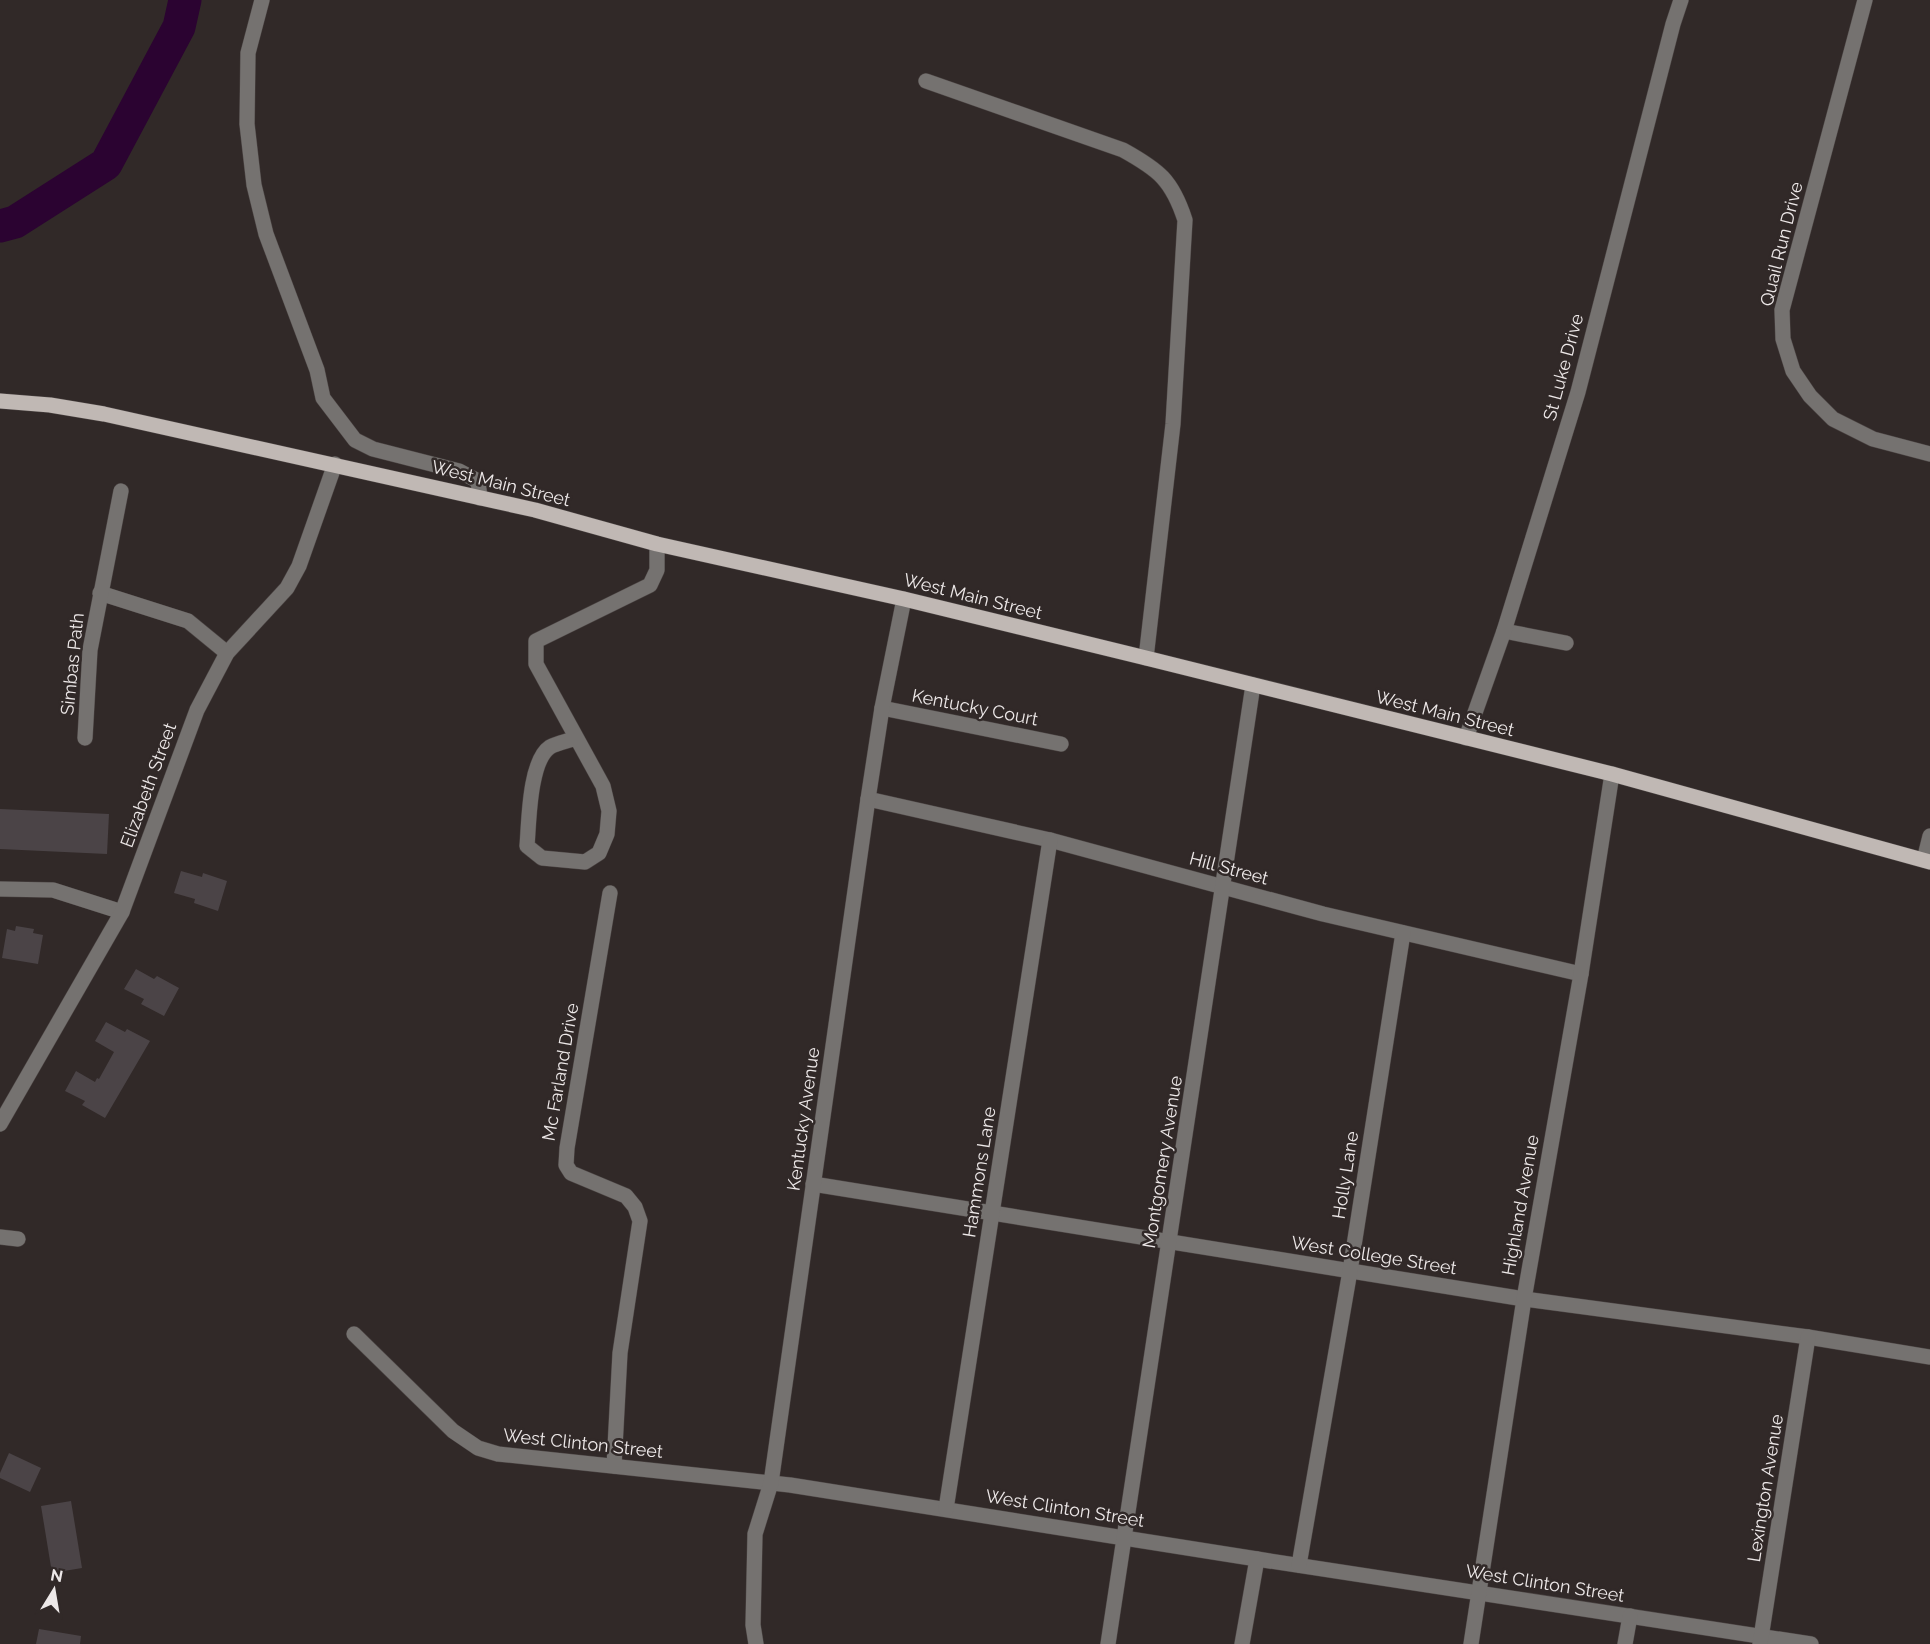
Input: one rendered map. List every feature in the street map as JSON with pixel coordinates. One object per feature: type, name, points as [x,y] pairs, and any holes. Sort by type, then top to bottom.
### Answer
[{"type":"main road","name":"West Main Street","points":[[0,401],[50,405],[104,414],[536,510],[657,544],[904,599],[1612,774],[1927,861]]},
{"type":"street","points":[[262,0],[248,53],[247,124],[254,185],[266,234],[316,370],[323,398],[355,440],[373,449],[459,471],[478,481],[480,498]]},
{"type":"street","name":"St Luke Drive","points":[[1466,738],[1504,631],[1580,385],[1681,0]]},
{"type":"street","name":"Quail Run Drive","points":[[1865,0],[1782,310],[1783,339],[1793,371],[1810,396],[1833,419],[1873,439],[1930,454]]},
{"type":"street","points":[[926,81],[1123,150],[1144,161],[1159,173],[1177,197],[1185,220],[1173,424],[1146,658]]},
{"type":"street","name":"Elizabeth Street","points":[[0,1124],[122,912],[196,710],[226,653],[288,588],[335,464]]},
{"type":"street","name":"Simbas Path","points":[[85,738],[90,650],[121,491]]},
{"type":"street","points":[[576,738],[549,748],[538,760],[530,802],[527,846],[542,858],[585,862],[599,854],[607,834],[609,811],[603,786],[536,664],[536,641],[650,585],[657,570],[657,544]]},
{"type":"street","name":"Simbas Path","points":[[100,593],[188,621],[226,653]]},
{"type":"street","name":"Kentucky Avenue","points":[[756,1644],[753,1625],[755,1534],[771,1483],[868,799],[882,708],[904,599]]},
{"type":"street","points":[[1504,631],[1566,644]]},
{"type":"street","name":"Montgomery Avenue","points":[[1108,1644],[1253,685]]},
{"type":"street","name":"Kentucky Court","points":[[882,708],[1060,744]]},
{"type":"street","name":"Highland Avenue","points":[[1471,1644],[1524,1299],[1581,974],[1612,774]]},
{"type":"street","name":"Hill Street","points":[[868,799],[1050,840],[1120,861],[1223,886],[1323,914],[1581,974]]},
{"type":"street","points":[[1927,861],[1930,836]]},
{"type":"street","name":"Hammons Lane","points":[[946,1509],[1050,840]]},
{"type":"street","points":[[0,889],[53,890],[122,912]]},
{"type":"street","name":"Mc Farland Drive","points":[[610,893],[566,1165],[571,1173],[626,1196],[635,1207],[640,1221],[620,1353],[614,1466]]},
{"type":"street","name":"Holly Lane","points":[[1299,1565],[1350,1271],[1403,933]]},
{"type":"street","name":"West College Street","points":[[813,1184],[1524,1299],[1808,1337],[1930,1357]]},
{"type":"street","points":[[0,1237],[18,1239]]},
{"type":"street","name":"West Clinton Street","points":[[354,1334],[453,1431],[478,1448],[498,1454],[790,1485],[1630,1616],[1760,1640],[1811,1644]]},
{"type":"street","name":"Lexington Avenue","points":[[1760,1640],[1808,1337]]},
{"type":"street","points":[[1242,1644],[1257,1559]]},
{"type":"street","points":[[1625,1644],[1630,1616]]},
{"type":"building","points":[[0,809],[109,814],[107,854],[0,849]]},
{"type":"building","points":[[181,871],[202,877],[203,873],[227,881],[218,911],[194,903],[195,899],[174,893]]},
{"type":"building","points":[[16,926],[34,929],[33,933],[43,935],[38,964],[2,958],[7,929],[15,931]]},
{"type":"building","points":[[136,969],[154,979],[157,976],[179,988],[164,1016],[141,1004],[144,999],[124,989]]},
{"type":"building","points":[[106,1022],[125,1032],[127,1029],[150,1041],[105,1118],[82,1105],[85,1101],[65,1091],[76,1071],[95,1082],[97,1078],[99,1079],[114,1052],[95,1041]]},
{"type":"building","points":[[9,1453],[41,1468],[30,1492],[0,1478]]},
{"type":"building","points":[[71,1501],[82,1568],[52,1573],[41,1506]]},
{"type":"building","points":[[39,1629],[81,1636],[80,1644],[36,1644]]},
{"type":"waterway","points":[[0,226],[15,222],[106,164],[179,27],[185,0]]}]
